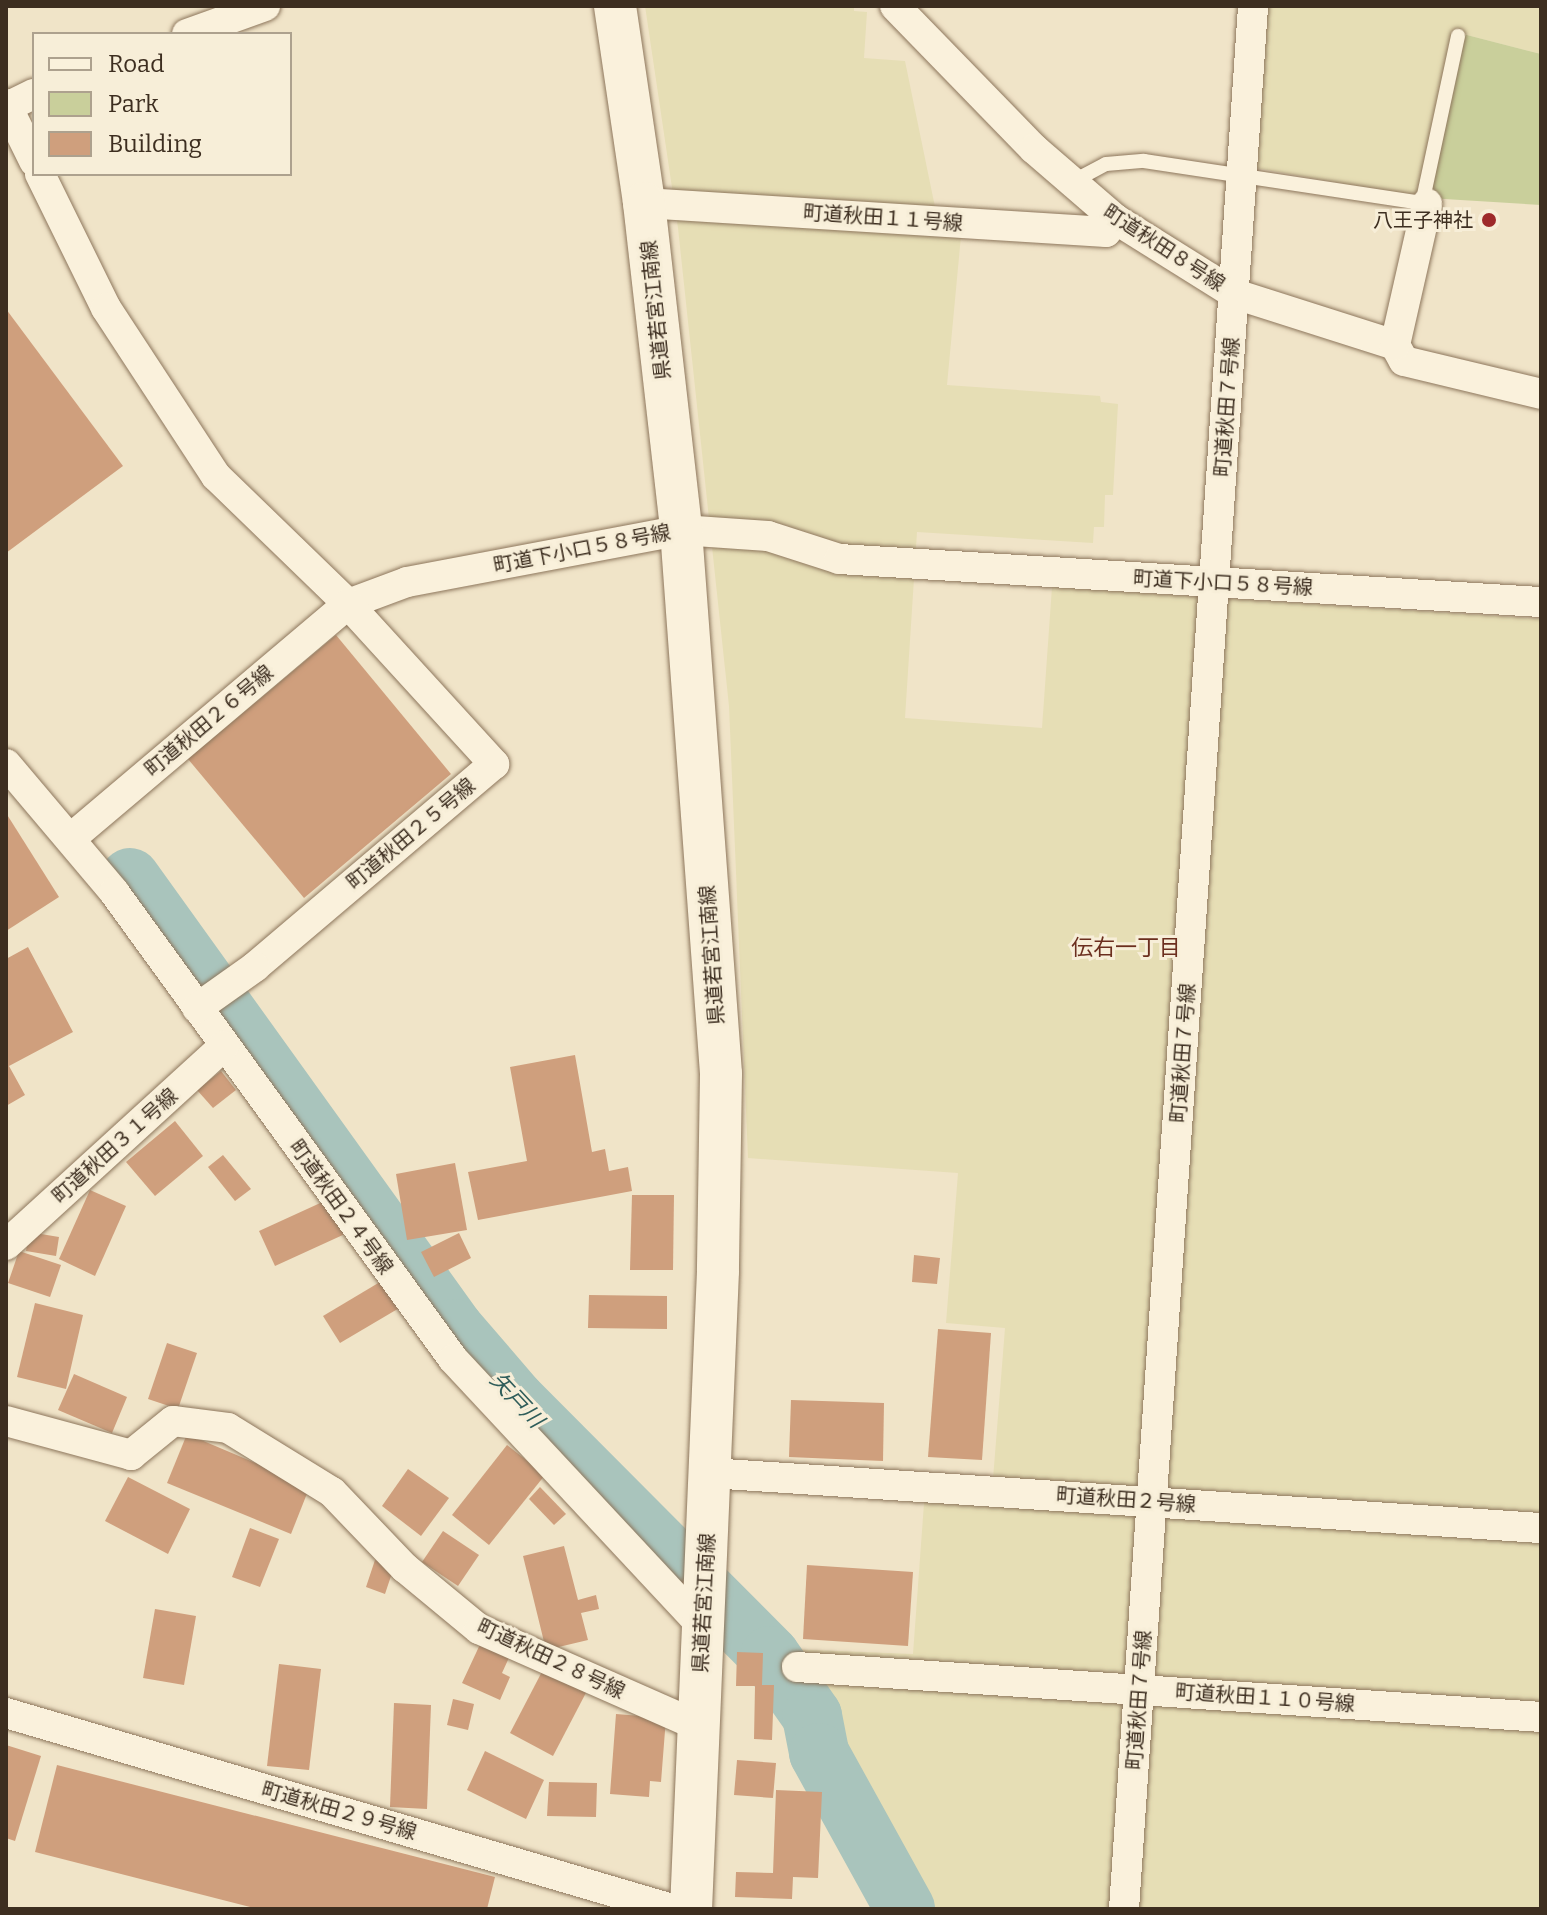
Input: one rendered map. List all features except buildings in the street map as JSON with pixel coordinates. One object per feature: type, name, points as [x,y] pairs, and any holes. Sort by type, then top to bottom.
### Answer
[{"type":"main road","name":"県道若宮江南線","points":[[615,6],[644,203],[681,530],[721,1074],[710,1474],[691,1909]]},
{"type":"street","name":"町道秋田７号線","points":[[1124,1909],[1253,6]]},
{"type":"street","name":"町道秋田８号線","points":[[900,7],[1072,182],[1115,219],[1235,294],[1395,345],[1404,361],[1541,394]]},
{"type":"street","points":[[192,32],[246,9]]},
{"type":"street","points":[[16,102],[32,154]]},
{"type":"street","points":[[41,176],[106,308],[216,476],[348,604]]},
{"type":"street","name":"町道秋田１１号線","points":[[644,203],[1106,232],[1115,219]]},
{"type":"street","points":[[1395,345],[1424,204]]},
{"type":"street","name":"町道下小口５８号線","points":[[348,604],[394,585],[681,530],[768,536],[839,559],[1541,602]]},
{"type":"street","name":"町道秋田２６号線","points":[[70,839],[348,604]]},
{"type":"street","name":"町道秋田２５号線","points":[[197,1008],[255,967],[494,764],[348,604]]},
{"type":"street","name":"町道秋田２４号線","points":[[6,764],[70,839],[197,1008],[453,1359],[703,1626]]},
{"type":"street","name":"町道秋田３１号線","points":[[6,1245],[224,1046]]},
{"type":"street","name":"町道秋田２８号線","points":[[6,1421],[131,1455],[173,1421],[228,1428],[332,1492],[405,1568],[479,1629],[699,1726]]},
{"type":"street","name":"町道秋田２号線","points":[[710,1474],[1541,1528]]},
{"type":"street","name":"町道秋田１１０号線","points":[[797,1667],[1541,1717]]},
{"type":"street","name":"町道秋田２９号線","points":[[6,1713],[672,1909]]},
{"type":"lane","points":[[1072,182],[1106,164],[1132,161],[1424,204],[1458,36]]},
{"type":"shaded area","points":[[645,6],[854,6],[854,11],[867,12],[864,58],[905,61],[935,207],[961,236],[947,385],[1100,396],[1101,402],[1118,404],[1113,495],[1105,495],[1104,527],[1094,527],[1093,543],[917,532],[905,718],[1042,728],[1052,587],[1541,619],[1541,1909],[931,1909],[841,1767],[805,1677],[787,1649],[913,1654],[926,1476],[993,1479],[1005,1328],[946,1323],[958,1173],[748,1158],[729,706],[678,228]]},
{"type":"shaded area","points":[[1267,6],[1541,6],[1541,54],[1463,34],[1418,197],[1256,168]]},
{"type":"green space","points":[[1463,34],[1541,54],[1541,205],[1428,198]]},
{"type":"waterway","name":"矢戸川","points":[[130,878],[454,1329],[515,1400],[770,1656],[812,1716],[819,1753],[905,1909]]},
{"type":"place","name":"八王子神社","points":[[1489,220]]},
{"type":"district","name":"伝右一丁目","points":[[1126,948]]}]
